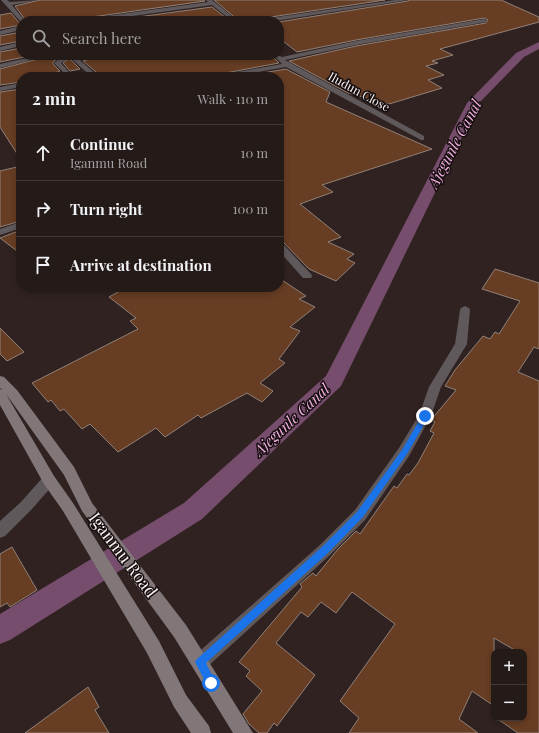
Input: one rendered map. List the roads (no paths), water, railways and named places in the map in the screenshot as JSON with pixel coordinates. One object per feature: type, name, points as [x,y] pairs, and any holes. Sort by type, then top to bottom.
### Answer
[{"type":"main road","name":"Iganmu Road","points":[[0,380],[13,393],[69,471],[86,507],[180,631],[200,662],[211,683],[244,733]]},
{"type":"main road","name":"Iganmu Road","points":[[0,394],[49,480],[68,507],[153,647],[180,701],[202,733]]},
{"type":"street","points":[[4,0],[17,16]]},
{"type":"street","points":[[0,10],[36,0]]},
{"type":"street","points":[[284,18],[405,0]]},
{"type":"street","points":[[118,16],[210,2],[228,16]]},
{"type":"street","points":[[9,7],[12,15],[16,19]]},
{"type":"street","points":[[284,56],[484,21]]},
{"type":"street","points":[[0,33],[16,29]]},
{"type":"street","points":[[0,49],[16,45]]},
{"type":"street","points":[[0,66],[26,60]]},
{"type":"street","points":[[63,60],[57,63],[66,72]]},
{"type":"street","points":[[77,60],[90,72]]},
{"type":"street","name":"Iludun Close","points":[[281,60],[287,65],[421,138]]},
{"type":"street","points":[[248,72],[287,65]]},
{"type":"street","points":[[0,89],[16,86]]},
{"type":"street","points":[[0,232],[16,227]]},
{"type":"street","points":[[284,251],[307,276]]},
{"type":"street","points":[[200,662],[325,550],[360,515],[404,452],[425,416],[435,387],[461,344],[465,310]]},
{"type":"street","points":[[0,531],[26,506],[49,480]]},
{"type":"waterway","name":"Ajegunle Canal","points":[[0,630],[193,511],[334,381],[473,103],[520,55],[539,45]]}]
